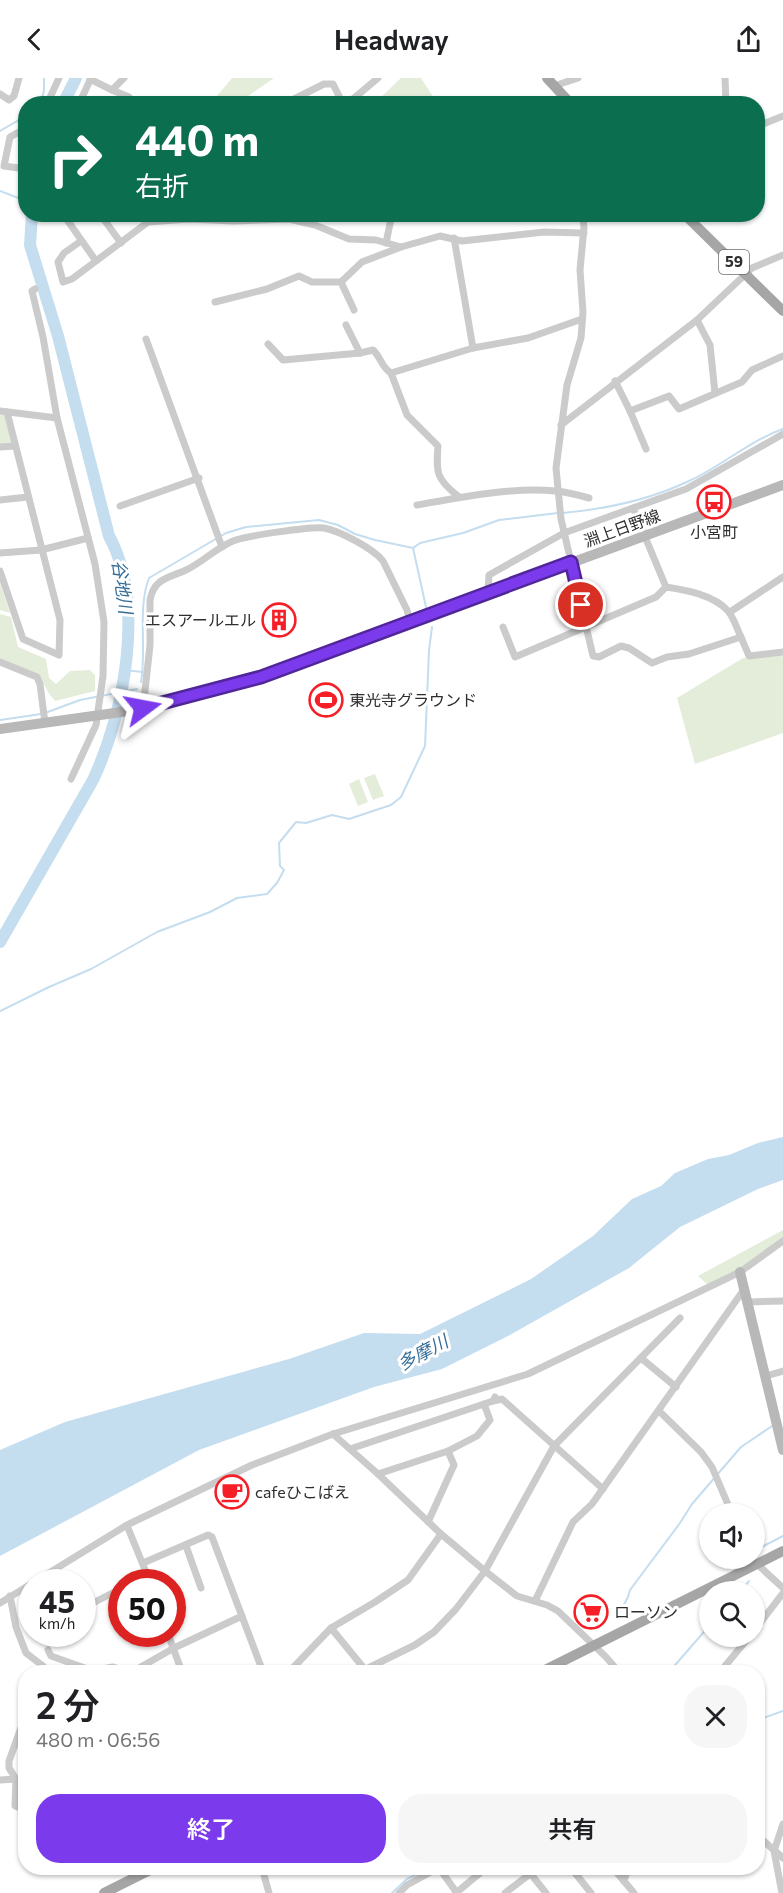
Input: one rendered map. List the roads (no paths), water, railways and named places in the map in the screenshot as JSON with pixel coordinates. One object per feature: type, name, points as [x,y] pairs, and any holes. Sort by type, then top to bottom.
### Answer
[{"type":"main road","points":[[550,81],[564,96]]},
{"type":"main road","name":"59","points":[[692,222],[783,311]]},
{"type":"main road","name":"淵上日野線","points":[[99,715],[143,708],[261,677],[783,485]]},
{"type":"main road","points":[[0,729],[99,715]]},
{"type":"main road","points":[[740,1272],[783,1449]]},
{"type":"main road","points":[[765,1558],[783,1551]]},
{"type":"main road","points":[[555,1665],[741,1569]]},
{"type":"main road","points":[[104,1893],[140,1875]]},
{"type":"street","points":[[0,94],[9,100],[14,96],[19,78]]},
{"type":"street","points":[[112,90],[124,78]]},
{"type":"street","points":[[355,96],[378,78]]},
{"type":"street","points":[[540,78],[550,81],[578,78]]},
{"type":"street","points":[[725,78],[726,96]]},
{"type":"street","points":[[51,96],[59,79]]},
{"type":"street","points":[[83,96],[91,79],[127,96]]},
{"type":"street","points":[[306,96],[324,84],[333,84],[340,96]]},
{"type":"street","points":[[765,123],[783,116]]},
{"type":"street","points":[[18,134],[10,138],[4,166],[18,168]]},
{"type":"street","points":[[68,222],[96,261]]},
{"type":"street","points":[[106,222],[121,243]]},
{"type":"street","points":[[81,241],[64,253],[58,262],[63,282],[72,279],[148,222]]},
{"type":"street","points":[[302,222],[349,239],[401,247]]},
{"type":"street","points":[[386,243],[390,222]]},
{"type":"street","points":[[583,222],[580,338],[567,385],[556,468],[561,519],[593,656],[599,657],[621,646],[629,648],[652,663],[741,637]]},
{"type":"street","points":[[215,302],[267,289],[299,276],[312,282],[341,282],[362,262],[401,247],[440,236],[473,241],[544,232],[584,233]]},
{"type":"street","points":[[454,238],[473,348]]},
{"type":"street","points":[[561,424],[697,320],[752,268],[783,255]]},
{"type":"street","points":[[341,282],[354,310]]},
{"type":"street","points":[[35,289],[32,291],[43,337],[57,418],[98,577],[104,622],[103,676],[99,715],[71,779]]},
{"type":"street","points":[[390,373],[473,348],[528,338],[582,319]]},
{"type":"street","points":[[697,320],[710,345],[715,393]]},
{"type":"street","points":[[346,325],[360,353]]},
{"type":"street","points":[[146,339],[220,540]]},
{"type":"street","points":[[268,344],[283,360],[373,350],[377,353],[384,369],[390,373],[407,415],[438,446],[436,470],[447,488],[459,497]]},
{"type":"street","points":[[630,411],[669,396],[679,409],[742,382],[752,370],[783,356]]},
{"type":"street","points":[[615,381],[646,449]]},
{"type":"street","points":[[0,572],[23,639],[59,655],[60,620],[15,446],[3,412],[57,418]]},
{"type":"street","points":[[488,592],[489,575],[564,533],[686,489],[783,434]]},
{"type":"street","points":[[0,447],[15,446]]},
{"type":"street","points":[[120,506],[199,478]]},
{"type":"street","points":[[417,506],[459,497],[530,490],[559,491],[589,498]]},
{"type":"street","points":[[0,500],[28,497]]},
{"type":"street","points":[[633,508],[666,587]]},
{"type":"street","points":[[143,708],[150,645],[150,600],[153,589],[159,581],[188,569],[220,540],[234,541],[322,528],[336,531],[378,555],[383,561],[407,610],[410,622]]},
{"type":"street","points":[[0,553],[41,550],[88,538]]},
{"type":"street","points":[[730,612],[783,577]]},
{"type":"street","points":[[666,587],[703,596],[730,612],[749,656],[783,652]]},
{"type":"street","points":[[503,627],[514,657],[656,597],[666,587]]},
{"type":"street","points":[[0,662],[37,677],[45,723]]},
{"type":"street","points":[[0,1603],[63,1563],[148,1515],[252,1465],[333,1434],[528,1374],[740,1272],[783,1241]]},
{"type":"street","points":[[535,1601],[573,1522],[592,1504],[745,1288]]},
{"type":"street","points":[[749,1302],[783,1301]]},
{"type":"street","points":[[377,1665],[434,1632],[456,1609],[485,1571],[554,1446],[680,1318]]},
{"type":"street","points":[[641,1358],[676,1387]]},
{"type":"street","points":[[766,1376],[782,1373]]},
{"type":"street","points":[[350,1449],[494,1399],[502,1399],[603,1489]]},
{"type":"street","points":[[378,1474],[448,1451],[477,1436],[489,1420],[484,1404]]},
{"type":"street","points":[[659,1411],[701,1452],[716,1476],[727,1503]]},
{"type":"street","points":[[333,1434],[441,1534],[485,1571],[517,1596],[558,1611],[612,1665]]},
{"type":"street","points":[[428,1522],[454,1465],[448,1451]]},
{"type":"street","points":[[128,1528],[145,1569]]},
{"type":"street","points":[[297,1665],[331,1628],[408,1580],[441,1534]]},
{"type":"street","points":[[143,1563],[208,1535],[212,1537],[260,1665]]},
{"type":"street","points":[[186,1546],[201,1588]]},
{"type":"street","points":[[759,1569],[783,1588]]},
{"type":"street","points":[[765,1617],[783,1593]]},
{"type":"street","points":[[10,1596],[16,1627],[26,1653],[38,1665]]},
{"type":"street","points":[[143,1665],[242,1616]]},
{"type":"street","points":[[331,1628],[359,1665]]},
{"type":"street","points":[[726,1665],[741,1647]]},
{"type":"street","points":[[174,1648],[179,1665]]},
{"type":"street","points":[[44,1665],[50,1653],[79,1665]]},
{"type":"street","points":[[18,1736],[9,1761],[9,1768],[16,1779],[15,1806],[18,1807]]},
{"type":"street","points":[[0,1780],[16,1779]]},
{"type":"street","points":[[782,1893],[774,1851],[783,1824]]},
{"type":"street","points":[[765,1843],[783,1858]]},
{"type":"street","points":[[264,1875],[269,1893]]},
{"type":"street","points":[[399,1893],[414,1880],[424,1875]]},
{"type":"street","points":[[444,1875],[456,1893],[478,1875]]},
{"type":"street","points":[[505,1893],[529,1875]]},
{"type":"street","points":[[531,1875],[546,1893]]},
{"type":"street","points":[[576,1875],[591,1893]]},
{"type":"street","points":[[619,1875],[634,1893]]},
{"type":"street","points":[[624,1881],[626,1875]]},
{"type":"water","name":"多摩川","points":[[783,1137],[783,1180],[758,1189],[680,1227],[629,1268],[508,1336],[442,1369],[374,1387],[199,1450],[0,1556],[0,1450],[65,1422],[289,1359],[364,1333],[420,1334],[531,1279],[593,1236],[632,1199],[661,1186],[675,1173],[708,1159],[729,1155],[758,1143]]},
{"type":"waterway","points":[[42,96],[44,78]]},
{"type":"waterway","name":"谷地川","points":[[67,96],[76,78]]},
{"type":"waterway","points":[[0,131],[18,121]]},
{"type":"waterway","points":[[0,191],[18,198]]},
{"type":"waterway","name":"谷地川","points":[[0,942],[93,780],[104,753],[121,691],[128,625],[126,593],[120,563],[109,536],[58,336],[30,245],[31,222]]},
{"type":"waterway","points":[[563,513],[628,503],[674,488],[783,429]]},
{"type":"waterway","points":[[413,548],[420,543],[463,533],[499,520],[558,513]]},
{"type":"waterway","points":[[141,682],[143,616],[145,590],[149,578],[226,533],[246,527],[319,520],[375,540],[413,548]]},
{"type":"waterway","points":[[413,548],[426,607]]},
{"type":"waterway","points":[[0,1011],[91,969],[157,932],[210,912],[237,898],[267,894],[277,883],[284,870],[280,866],[279,843],[296,822],[306,823],[332,815],[349,819],[391,805],[401,797],[425,746],[432,627]]},
{"type":"waterway","points":[[124,670],[143,672]]},
{"type":"waterway","points":[[45,713],[80,700],[137,689]]},
{"type":"waterway","points":[[0,720],[41,714]]},
{"type":"waterway","points":[[616,1619],[630,1590],[692,1504],[741,1447],[772,1426]]},
{"type":"waterway","points":[[765,1545],[783,1536]]},
{"type":"waterway","points":[[675,1665],[699,1638]]},
{"type":"waterway","points":[[765,1717],[783,1711]]},
{"type":"waterway","points":[[392,1893],[415,1875]]},
{"type":"place","name":"小宮町","points":[[714,502]]},
{"type":"place","name":"エスアールエル","points":[[279,620]]},
{"type":"place","name":"東光寺グラウンド","points":[[326,700]]},
{"type":"place","name":"cafeひこばえ","points":[[232,1492]]},
{"type":"place","name":"ローソン","points":[[591,1612]]}]
